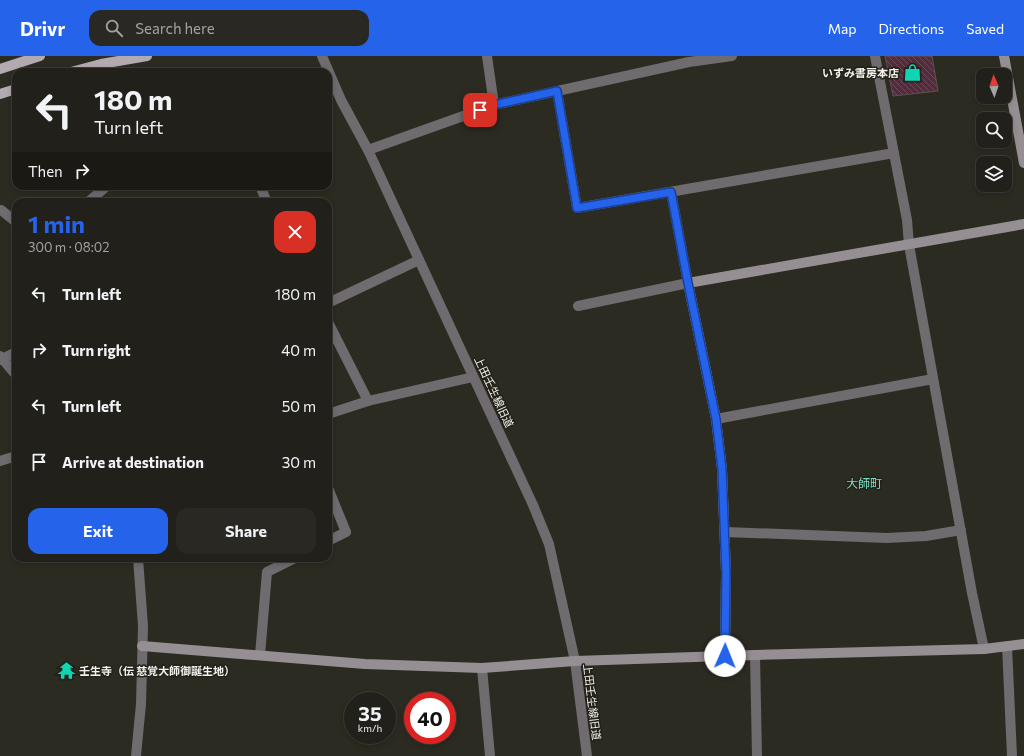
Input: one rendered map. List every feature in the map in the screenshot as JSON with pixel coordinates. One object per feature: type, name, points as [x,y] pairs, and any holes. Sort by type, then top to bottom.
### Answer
[{"type":"main road","points":[[0,69],[40,56]]},
{"type":"main road","points":[[86,68],[147,56]]},
{"type":"main road","points":[[0,94],[12,90]]},
{"type":"street","name":"上田壬生線旧道","points":[[322,56],[327,68]]},
{"type":"street","points":[[487,56],[494,105]]},
{"type":"street","points":[[368,150],[494,105],[689,62],[732,56]]},
{"type":"street","points":[[875,56],[908,220],[909,245],[984,649]]},
{"type":"street","points":[[1004,56],[1024,163]]},
{"type":"street","name":"上田壬生線旧道","points":[[332,79],[341,100],[368,150],[533,505],[549,544],[575,661],[587,756]]},
{"type":"street","points":[[557,91],[577,208],[894,153]]},
{"type":"street","points":[[93,198],[102,190]]},
{"type":"street","points":[[671,192],[716,419],[722,469],[725,532],[725,656]]},
{"type":"street","points":[[0,210],[12,219]]},
{"type":"street","points":[[578,306],[688,283],[1024,224]]},
{"type":"street","points":[[332,301],[419,260]]},
{"type":"street","points":[[332,330],[368,401]]},
{"type":"street","points":[[12,354],[1,358],[12,370]]},
{"type":"street","points":[[332,413],[368,401],[473,377]]},
{"type":"street","points":[[716,419],[933,379]]},
{"type":"street","points":[[0,461],[12,457]]},
{"type":"street","points":[[332,498],[346,532],[332,539]]},
{"type":"street","points":[[725,532],[888,538],[926,536],[961,530]]},
{"type":"street","points":[[136,756],[141,704],[143,626],[138,562]]},
{"type":"street","points":[[260,655],[267,572],[287,562]]},
{"type":"street","points":[[142,646],[365,664],[482,668],[575,661],[984,649],[1024,644]]},
{"type":"street","points":[[1007,646],[1012,756]]},
{"type":"street","points":[[755,655],[757,756]]},
{"type":"street","points":[[482,668],[490,756]]},
{"type":"building","name":"いずみ書房本店","points":[[885,56],[932,56],[938,91],[893,96]]},
{"type":"place","name":"いずみ書房本店","points":[[912,73]]},
{"type":"place","name":"壬生寺（伝 慈覚大師御誕生地）","points":[[66,671]]},
{"type":"district","name":"大師町","points":[[864,484]]},
{"type":"route","points":[[480,110],[494,105],[557,91],[577,208],[671,192],[716,419],[722,469],[726,572],[725,656]]}]
